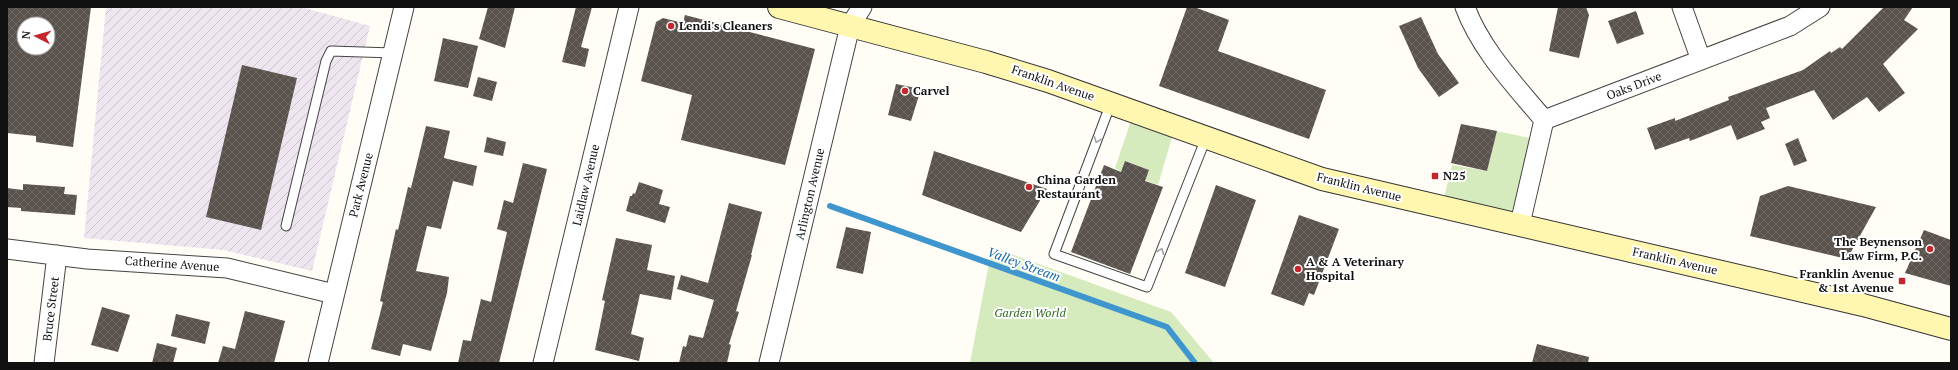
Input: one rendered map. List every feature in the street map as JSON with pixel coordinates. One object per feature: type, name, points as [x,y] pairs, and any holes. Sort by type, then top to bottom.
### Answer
[{"type":"main road","name":"Franklin Avenue","points":[[779,7],[808,11],[850,26],[986,62],[1048,81],[1322,179],[1863,305],[1951,329]]},
{"type":"street","name":"Park Avenue","points":[[318,363],[404,7]]},
{"type":"street","name":"Laidlaw Avenue","points":[[543,363],[629,7]]},
{"type":"street","name":"Arlington Avenue","points":[[769,363],[850,26],[862,7]]},
{"type":"street","points":[[1465,7],[1495,61],[1544,120],[1520,224]]},
{"type":"street","points":[[1682,7],[1701,60]]},
{"type":"street","name":"Oaks Drive","points":[[1544,120],[1790,26],[1820,7]]},
{"type":"street","name":"Catherine Avenue","points":[[7,249],[87,259],[227,268],[334,294]]},
{"type":"street","name":"Bruce Street","points":[[44,363],[57,255]]},
{"type":"lane","points":[[286,226],[326,62],[331,52],[393,53]]},
{"type":"lane","points":[[1111,103],[1054,254],[1147,287],[1206,138]]},
{"type":"shaded area","points":[[106,7],[301,7],[370,26],[312,271],[223,250],[84,238]]},
{"type":"green space","points":[[1134,112],[1175,127],[1158,185],[1145,180],[1149,170],[1126,161],[1121,172],[1115,168]]},
{"type":"green space","points":[[1497,131],[1539,140],[1520,224],[1442,206],[1452,165],[1487,171]]},
{"type":"green space","name":"Garden World","points":[[992,247],[1171,312],[1214,363],[970,363]]},
{"type":"building","points":[[7,7],[91,7],[73,147],[36,142],[36,136],[7,133]]},
{"type":"building","points":[[488,7],[515,7],[505,48],[479,39]]},
{"type":"building","points":[[576,7],[592,7],[581,47],[589,49],[585,67],[562,62]]},
{"type":"building","points":[[1187,7],[1194,7],[1229,20],[1218,51],[1326,90],[1309,139],[1159,86]]},
{"type":"building","points":[[1558,7],[1586,7],[1589,15],[1579,58],[1549,51]]},
{"type":"building","points":[[1884,7],[1913,7],[1904,20],[1918,29],[1883,64],[1905,93],[1879,112],[1867,97],[1833,120],[1814,90],[1766,108],[1770,118],[1761,122],[1765,129],[1737,140],[1731,125],[1690,141],[1689,138],[1655,150],[1647,128],[1675,118],[1675,121],[1729,100],[1728,97],[1803,70],[1830,51],[1831,53],[1840,47],[1842,49]]},
{"type":"building","points":[[1636,11],[1644,34],[1617,44],[1608,21]]},
{"type":"building","points":[[685,15],[815,49],[785,165],[681,140],[692,95],[641,81],[656,22],[663,18],[683,23]]},
{"type":"building","points":[[1421,17],[1438,54],[1459,83],[1439,97],[1418,68],[1399,26]]},
{"type":"building","points":[[443,38],[478,46],[468,88],[434,81]]},
{"type":"building","points":[[242,65],[297,78],[261,230],[206,217]]},
{"type":"building","points":[[478,77],[497,82],[492,101],[473,96]]},
{"type":"building","points":[[896,84],[921,89],[911,121],[888,115]]},
{"type":"building","points":[[1461,124],[1497,131],[1487,171],[1451,163]]},
{"type":"building","points":[[426,126],[450,131],[444,158],[477,166],[473,186],[453,181],[441,229],[427,226],[416,271],[449,277],[447,293],[431,351],[403,344],[400,356],[371,349],[383,302],[380,301],[396,229],[398,230],[408,187],[411,188]]},
{"type":"building","points":[[487,137],[506,142],[503,156],[484,152]]},
{"type":"building","points":[[1798,138],[1807,161],[1794,166],[1785,144]]},
{"type":"building","points":[[934,151],[1047,189],[1021,232],[922,195]]},
{"type":"building","points":[[1125,161],[1149,170],[1145,181],[1163,187],[1130,274],[1071,252],[1104,165],[1121,172]]},
{"type":"building","points":[[523,163],[547,169],[499,363],[458,363],[463,340],[471,341],[481,299],[491,302],[507,232],[497,229],[504,200],[513,203]]},
{"type":"building","points":[[639,182],[663,190],[659,204],[670,207],[665,223],[626,211],[630,196],[632,196],[633,193],[635,194]]},
{"type":"building","points":[[23,184],[65,187],[64,194],[77,195],[75,215],[21,211],[21,208],[7,207],[7,188],[23,190]]},
{"type":"building","points":[[1216,185],[1256,200],[1225,287],[1185,273]]},
{"type":"building","points":[[1788,186],[1876,207],[1847,259],[1750,236],[1760,196]]},
{"type":"building","points":[[729,203],[762,212],[752,255],[736,311],[739,312],[729,344],[731,345],[727,363],[679,363],[683,346],[686,347],[689,335],[703,338],[714,300],[677,289],[681,275],[708,283]]},
{"type":"building","name":"A & A Veterinary Hospital","points":[[1299,215],[1339,229],[1314,295],[1309,293],[1304,306],[1271,294]]},
{"type":"building","points":[[846,227],[871,232],[863,274],[836,268]]},
{"type":"building","points":[[1924,230],[1951,240],[1951,286],[1905,273]]},
{"type":"building","points":[[616,238],[652,245],[647,270],[675,276],[671,300],[640,294],[631,334],[644,338],[639,361],[595,350],[605,301],[602,300]]},
{"type":"building","points":[[102,307],[130,315],[118,352],[91,345]]},
{"type":"building","points":[[245,311],[285,321],[274,363],[218,363],[223,346],[235,349]]},
{"type":"building","points":[[176,314],[210,322],[205,344],[171,336]]},
{"type":"building","points":[[157,343],[177,348],[173,363],[152,363]]},
{"type":"building","points":[[1537,344],[1589,357],[1588,363],[1532,363]]},
{"type":"waterway","name":"Valley Stream","points":[[830,206],[1167,327],[1195,363]]},
{"type":"place","name":"Lendi's Cleaners","points":[[671,26]]},
{"type":"place","name":"Carvel","points":[[905,91]]},
{"type":"place","name":"N25","points":[[1435,176]]},
{"type":"place","name":"China Garden Restaurant","points":[[1029,187]]},
{"type":"place","name":"The Beynenson Law Firm, P.C.","points":[[1930,249]]},
{"type":"place","name":"A & A Veterinary Hospital","points":[[1298,269]]},
{"type":"place","name":"Franklin Avenue & 1st Avenue","points":[[1902,281]]}]
